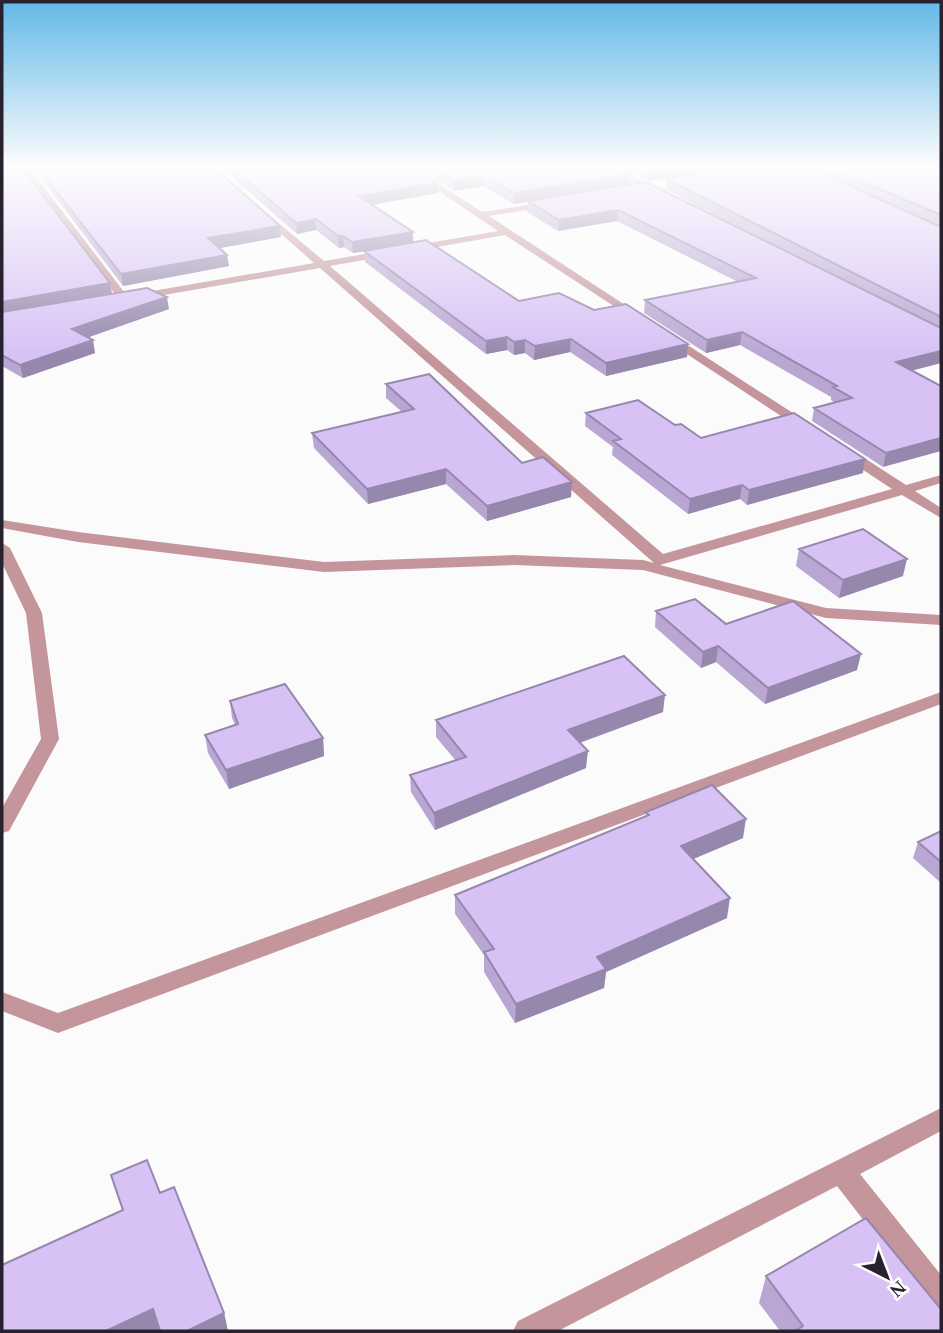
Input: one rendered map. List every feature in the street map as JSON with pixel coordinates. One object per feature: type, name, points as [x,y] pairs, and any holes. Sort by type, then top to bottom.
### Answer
[{"type":"street","points":[[72,231],[124,299]]},
{"type":"street","points":[[284,231],[660,560],[941,480]]},
{"type":"street","points":[[110,301],[507,232],[648,323]]},
{"type":"street","points":[[659,331],[823,437]]},
{"type":"street","points":[[834,444],[941,514]]},
{"type":"street","points":[[2,524],[78,537],[324,567],[514,560],[643,565],[826,613],[941,620]]},
{"type":"street","points":[[2,548],[34,613],[50,740],[2,826]]},
{"type":"street","points":[[2,1000],[58,1023],[163,982],[941,698]]},
{"type":"street","points":[[528,1331],[941,1119]]},
{"type":"street","points":[[841,1170],[941,1297]]},
{"type":"building","points":[[2,231],[70,231],[110,283],[2,302]]},
{"type":"building","points":[[88,231],[249,231],[208,238],[227,255],[121,274]]},
{"type":"building","points":[[332,231],[413,232],[352,242]]},
{"type":"building","points":[[661,231],[745,231],[941,328],[941,351],[896,362],[941,386],[941,438],[886,453],[814,408],[852,398],[833,387],[837,386],[742,332],[707,340],[645,300],[756,278]]},
{"type":"building","points":[[770,231],[941,231],[941,317]]},
{"type":"building","points":[[426,240],[519,301],[559,293],[594,310],[626,304],[688,344],[606,363],[571,339],[535,346],[525,340],[514,342],[507,337],[486,341],[364,251]]},
{"type":"building","points":[[147,288],[167,297],[72,329],[93,340],[20,365],[2,355],[2,312]]},
{"type":"building","points":[[429,374],[522,463],[543,457],[572,482],[487,506],[446,469],[367,489],[312,433],[414,409],[386,384]]},
{"type":"building","points":[[638,400],[675,425],[681,424],[701,438],[794,413],[865,459],[749,490],[742,485],[690,499],[613,441],[621,439],[586,413]]},
{"type":"building","points":[[863,529],[907,559],[843,580],[799,549]]},
{"type":"building","points":[[695,599],[726,624],[793,601],[861,654],[768,688],[718,646],[703,652],[656,611]]},
{"type":"building","points":[[624,656],[665,695],[568,730],[588,751],[434,813],[410,775],[466,757],[436,720]]},
{"type":"building","points":[[285,684],[323,738],[226,770],[205,735],[238,724],[230,701]]},
{"type":"building","points":[[712,785],[746,819],[681,846],[730,898],[597,957],[606,969],[516,1004],[484,952],[494,949],[455,895],[649,815],[646,812]]},
{"type":"building","points":[[941,831],[941,862],[918,842]]},
{"type":"building","points":[[147,1160],[160,1193],[174,1187],[224,1313],[187,1331],[160,1331],[153,1309],[106,1331],[2,1331],[2,1265],[123,1210],[111,1175]]},
{"type":"building","points":[[866,1218],[941,1309],[941,1331],[795,1331],[803,1326],[766,1276]]}]
